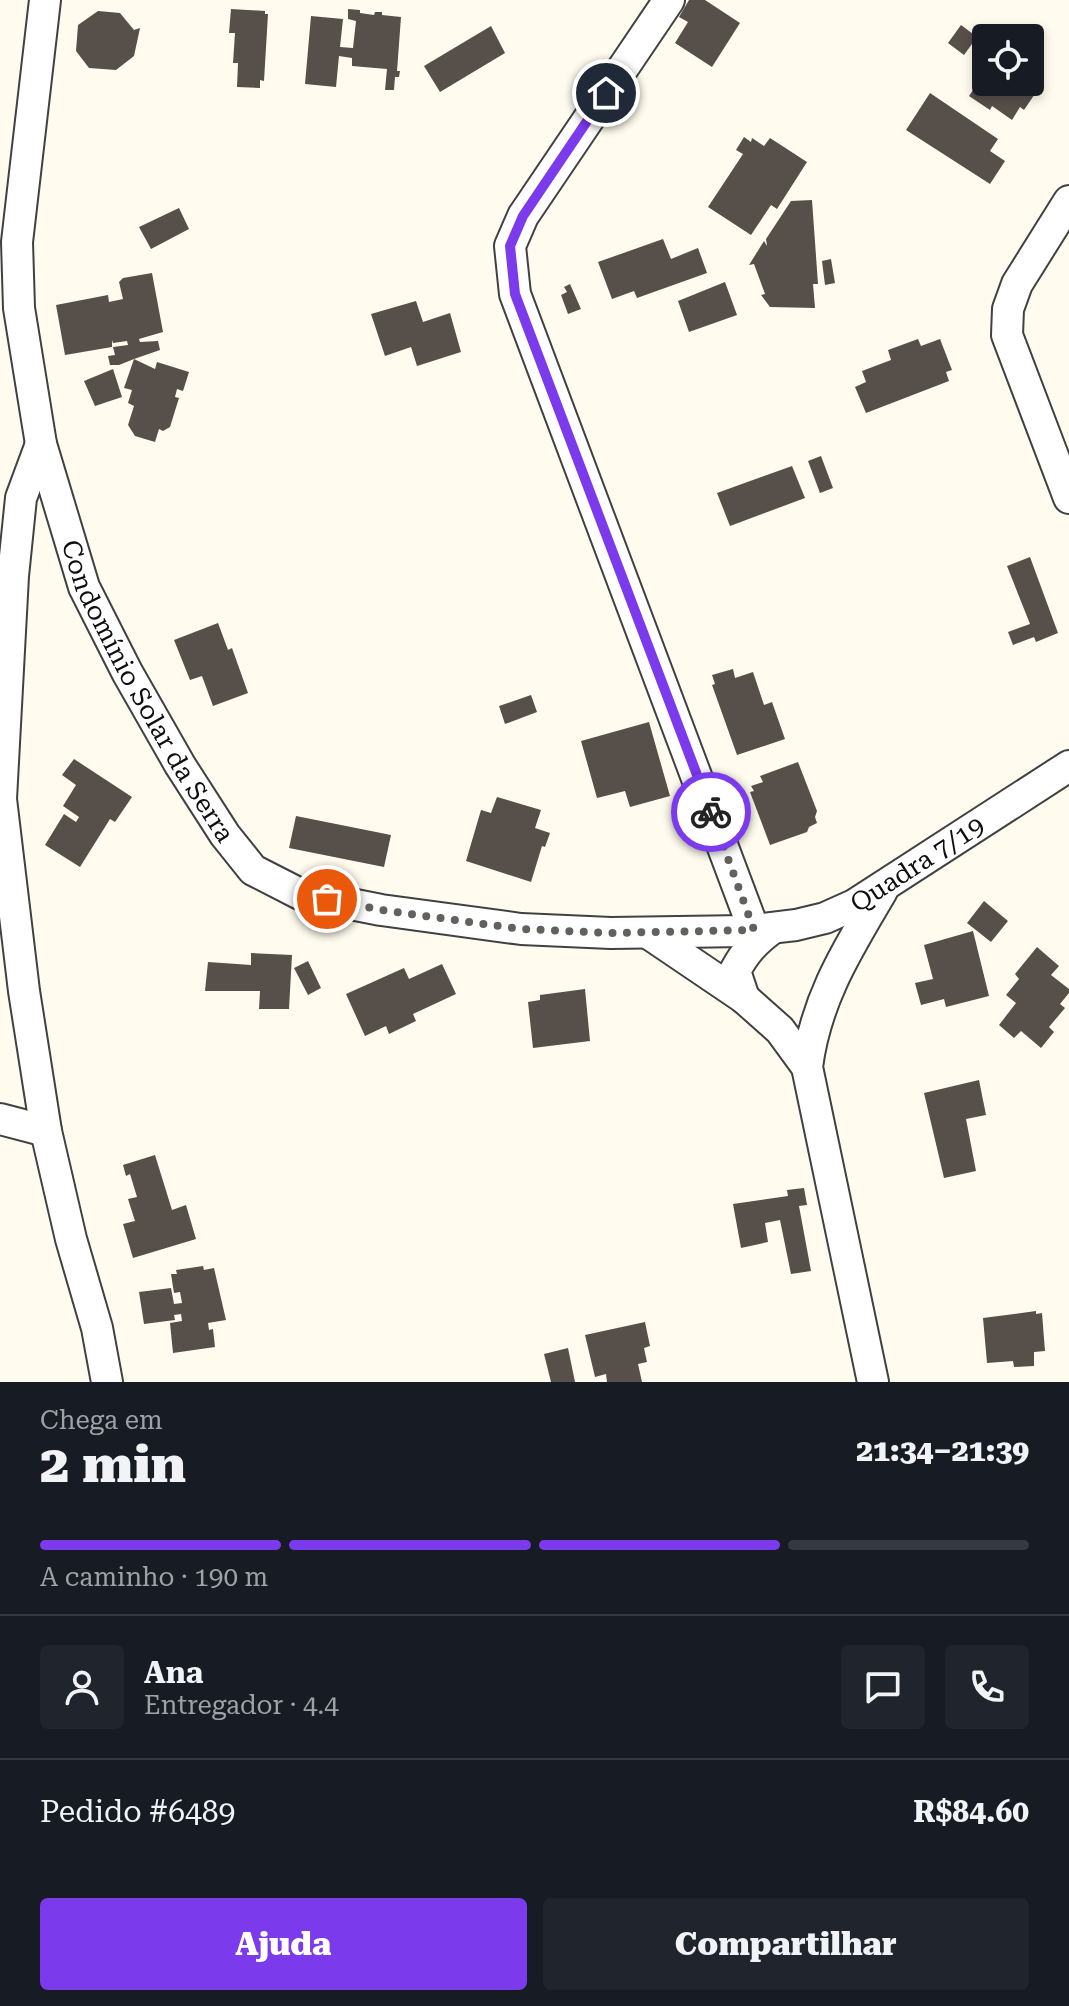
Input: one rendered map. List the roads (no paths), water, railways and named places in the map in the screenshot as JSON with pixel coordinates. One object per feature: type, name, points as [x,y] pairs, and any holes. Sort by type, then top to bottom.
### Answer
[{"type":"street","name":"Condomínio Solar da Serra","points":[[45,0],[17,242],[19,308],[41,444],[84,587],[127,672],[180,765],[225,835],[253,870],[300,894],[381,910],[521,929],[648,933],[775,928]]},
{"type":"street","points":[[669,0],[530,206],[510,246],[515,294],[775,928]]},
{"type":"street","points":[[1069,201],[1017,284],[1008,309],[1007,335],[1069,498]]},
{"type":"street","points":[[41,444],[21,498],[13,576],[1,799],[24,991],[46,1131],[71,1239],[97,1328],[107,1382]]},
{"type":"street","name":"Quadra 7/19","points":[[775,928],[840,912],[1069,766]]},
{"type":"street","points":[[873,1382],[807,1067],[811,1032],[840,960],[885,886]]},
{"type":"street","points":[[744,998],[735,971],[755,941],[775,928],[820,934],[835,947],[840,960]]},
{"type":"street","points":[[648,933],[744,998],[780,1030],[807,1067]]},
{"type":"street","points":[[0,1119],[46,1131]]}]
